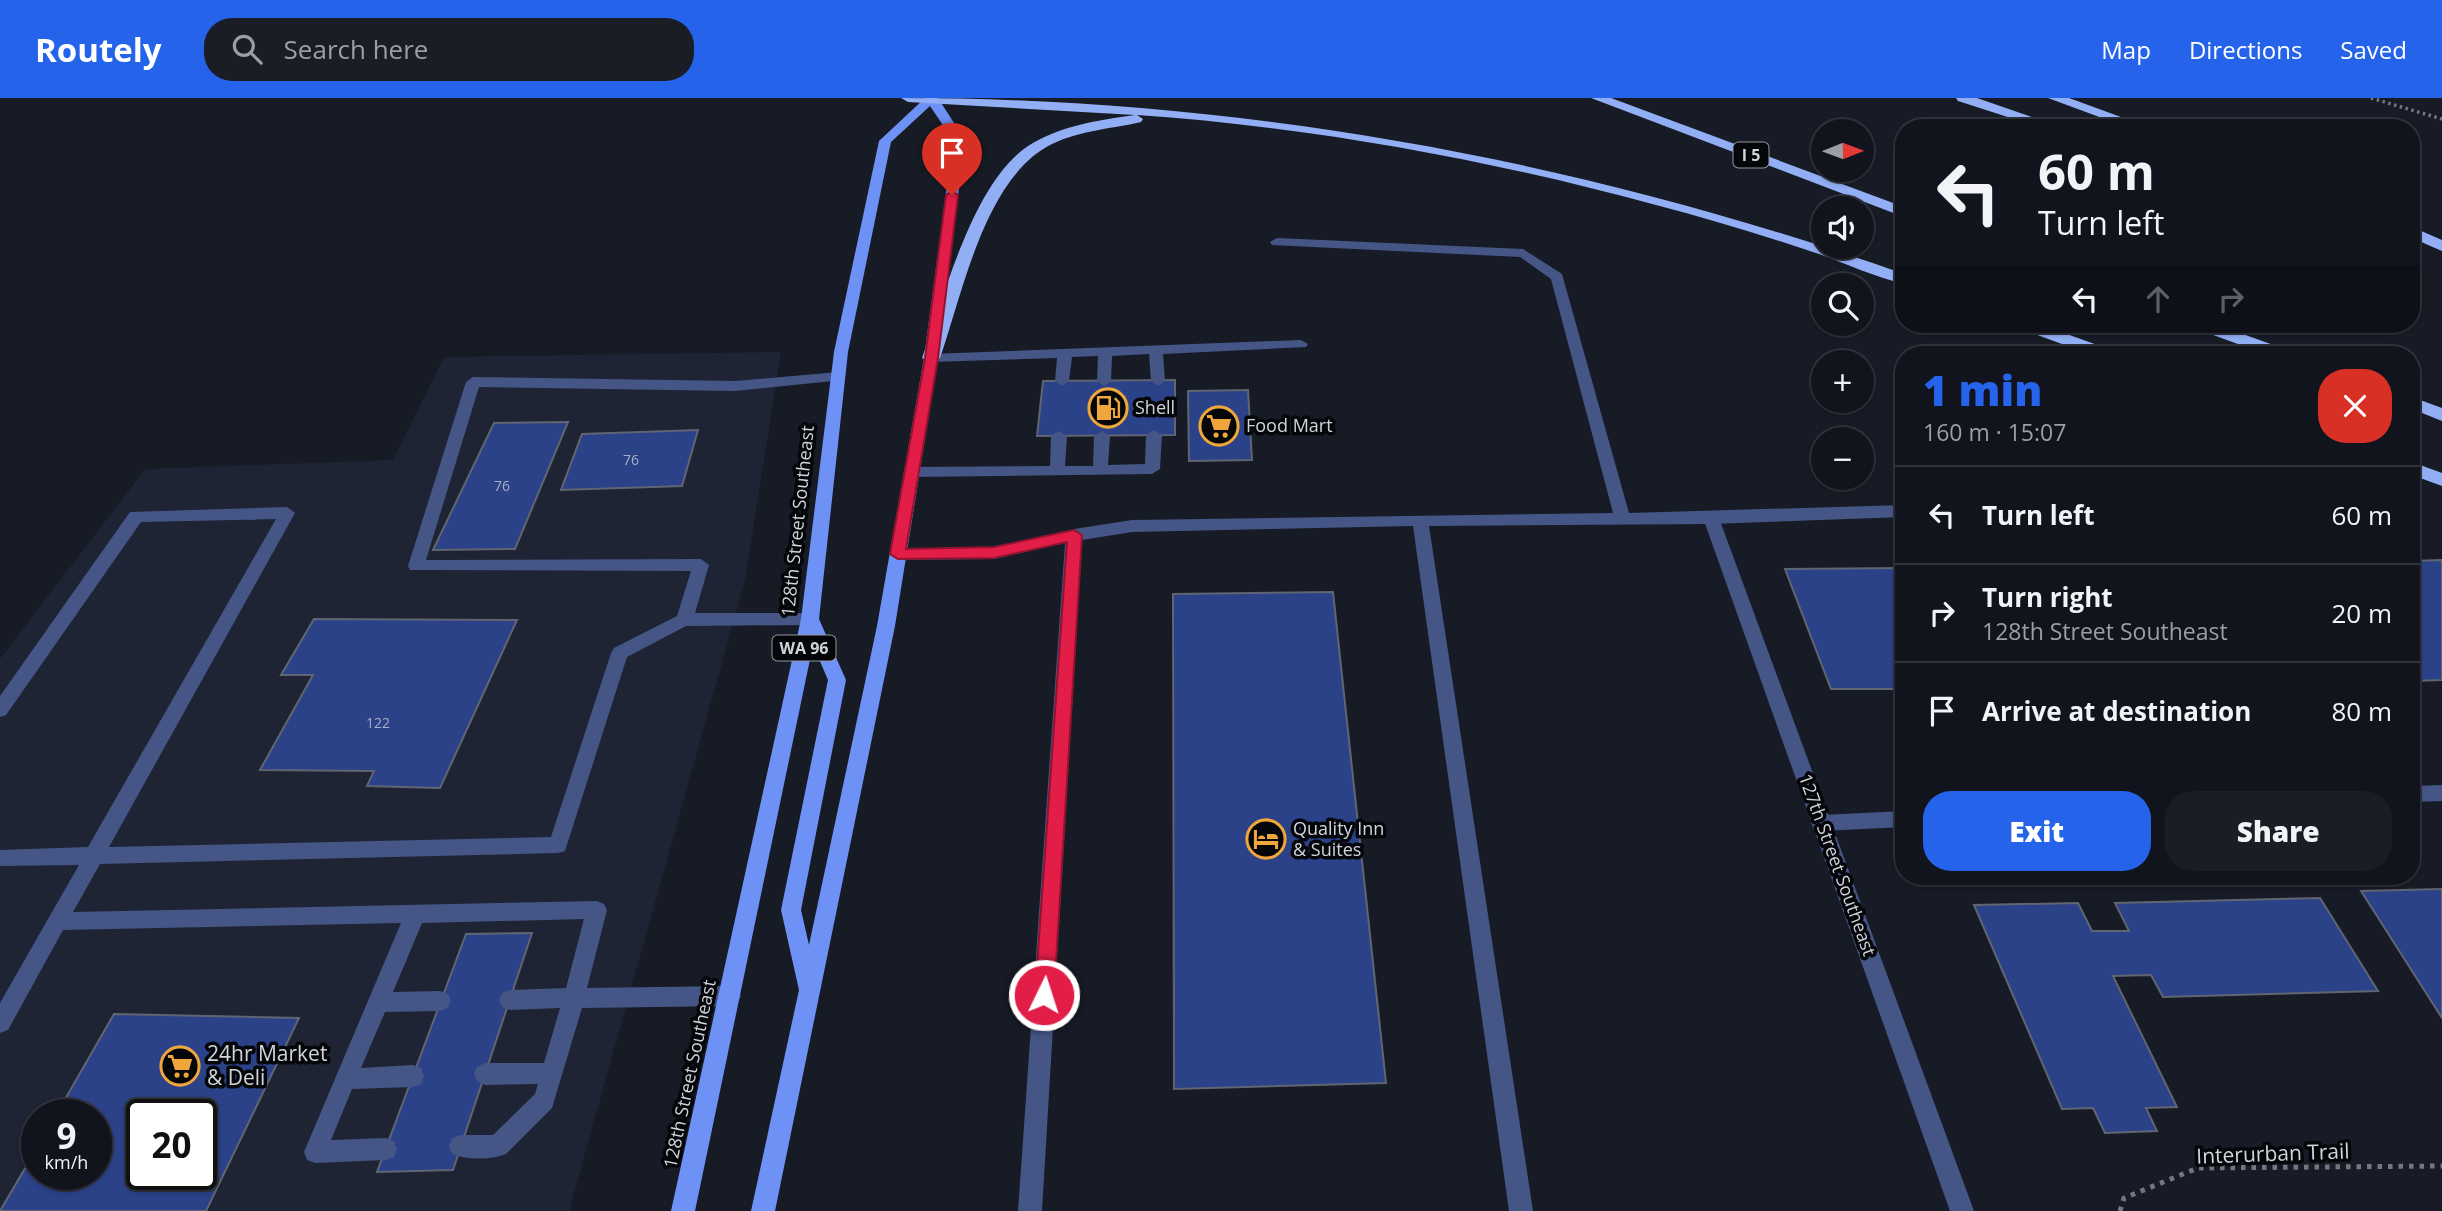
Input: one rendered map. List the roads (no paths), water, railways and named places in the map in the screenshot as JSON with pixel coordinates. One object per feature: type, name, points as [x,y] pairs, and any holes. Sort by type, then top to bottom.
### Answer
[{"type":"highway","points":[[908,98],[1188,115],[1365,137],[1559,175],[1764,231],[1895,276]]},
{"type":"highway","name":"I 5","points":[[1598,98],[1895,209]]},
{"type":"highway","points":[[1963,98],[2029,119]]},
{"type":"highway","points":[[2055,98],[2117,119]]},
{"type":"highway","points":[[931,358],[985,211],[1002,179],[1020,158],[1045,142],[1092,125],[1188,115]]},
{"type":"highway","points":[[2420,236],[2442,248]]},
{"type":"highway","points":[[2420,242],[2442,248]]},
{"type":"highway","points":[[2048,333],[2084,346]]},
{"type":"highway","points":[[2224,333],[2260,346]]},
{"type":"highway","points":[[2420,407],[2442,415]]},
{"type":"highway","points":[[2420,471],[2442,480]]},
{"type":"main road","points":[[763,1211],[886,626],[931,358],[959,141],[932,99]]},
{"type":"main road","name":"128th Street Southeast","points":[[683,1211],[810,619],[838,377],[885,141],[932,99]]},
{"type":"main road","points":[[809,992],[791,910],[837,680],[810,619]]},
{"type":"street","points":[[1277,242],[1523,253],[1557,277],[1623,519]]},
{"type":"street","points":[[931,358],[1301,344]]},
{"type":"street","points":[[1156,349],[1158,380]]},
{"type":"street","points":[[1104,381],[1105,351]]},
{"type":"street","points":[[1062,381],[1065,352]]},
{"type":"street","points":[[684,620],[701,565],[416,566],[474,382],[735,386],[838,377]]},
{"type":"street","points":[[911,472],[1152,469],[1154,435]]},
{"type":"street","points":[[1057,471],[1059,436]]},
{"type":"street","points":[[1100,471],[1102,436]]},
{"type":"street","points":[[898,554],[994,553],[1074,535],[1132,526],[1711,518],[1895,511]]},
{"type":"street","points":[[0,710],[136,516],[287,513],[0,1023]]},
{"type":"street","name":"127th Street Southeast","points":[[1711,518],[1962,1211]]},
{"type":"street","points":[[1420,520],[1521,1211]]},
{"type":"street","points":[[1030,1211],[1074,535]]},
{"type":"street","points":[[0,858],[558,845],[620,653],[684,620],[810,619]]},
{"type":"street","points":[[2420,794],[2442,793]]},
{"type":"street","points":[[1821,823],[1895,819]]},
{"type":"street","points":[[56,921],[597,910],[544,1100],[498,1146],[460,1146]]},
{"type":"street","points":[[386,1149],[315,1152],[415,914]]},
{"type":"street","points":[[510,1000],[730,996]]},
{"type":"street","points":[[378,1002],[440,1001]]},
{"type":"street","points":[[485,1074],[552,1073]]},
{"type":"street","points":[[346,1079],[413,1076]]},
{"type":"place","name":"Shell","points":[[1108,408]]},
{"type":"place","name":"Food Mart","points":[[1219,426]]},
{"type":"place","name":"Quality Inn & Suites","points":[[1266,839]]},
{"type":"place","name":"24hr Market & Deli","points":[[180,1066]]}]
